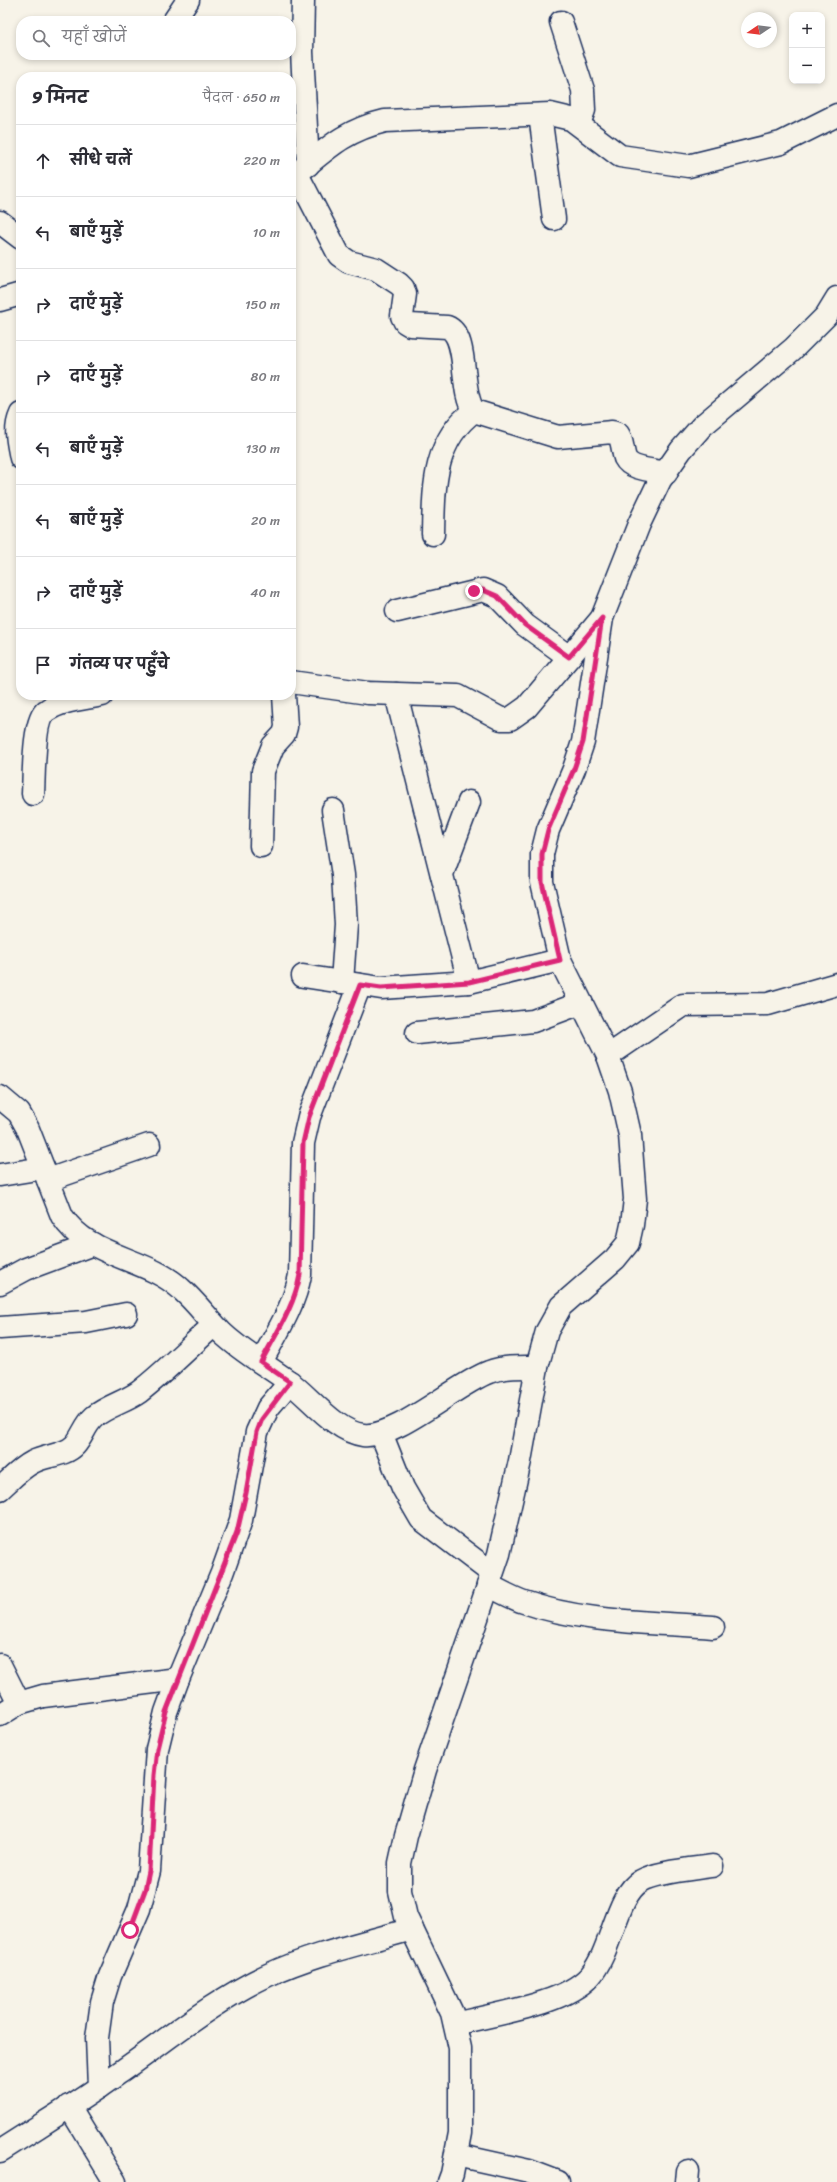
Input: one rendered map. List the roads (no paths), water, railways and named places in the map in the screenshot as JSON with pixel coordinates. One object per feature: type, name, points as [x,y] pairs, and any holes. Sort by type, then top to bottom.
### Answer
[{"type":"street","points":[[177,16],[188,0]]},
{"type":"street","points":[[303,0],[303,75],[298,172],[339,255],[349,262],[376,269],[403,288],[405,294],[402,316],[404,322],[410,325],[447,327],[457,334],[468,400],[474,411],[558,438],[612,432],[618,434],[626,459],[630,463],[666,473]]},
{"type":"street","points":[[561,22],[583,90],[584,110],[579,124]]},
{"type":"street","points":[[298,172],[350,132],[367,125],[403,120],[540,115],[561,116],[579,124],[609,150],[620,156],[688,166],[781,142],[837,115]]},
{"type":"street","points":[[540,115],[554,219]]},
{"type":"street","points":[[0,222],[16,234]]},
{"type":"street","points":[[0,300],[16,295]]},
{"type":"street","points":[[449,2182],[460,2133],[460,2048],[452,2013],[406,1917],[400,1891],[400,1863],[406,1836],[425,1770],[499,1554],[520,1461],[537,1366],[547,1331],[560,1306],[615,1259],[628,1243],[632,1225],[634,1199],[630,1136],[620,1091],[608,1056],[560,960],[542,882],[542,854],[548,830],[574,769],[583,742],[602,618],[639,524],[666,473],[702,426],[793,349],[826,316],[837,298]]},
{"type":"street","points":[[433,534],[434,484],[440,460],[457,425],[474,411]]},
{"type":"street","points":[[396,611],[483,590],[497,596],[525,625],[569,657]]},
{"type":"street","points":[[296,683],[346,691],[458,696],[501,719],[510,719],[527,707],[602,618]]},
{"type":"street","points":[[396,694],[469,982]]},
{"type":"street","points":[[32,794],[38,723],[44,712],[74,700]]},
{"type":"street","points":[[261,846],[263,771],[273,746],[284,734],[286,728],[284,700]]},
{"type":"street","points":[[442,874],[469,802]]},
{"type":"street","points":[[261,1362],[292,1305],[297,1289],[300,1275],[303,1143],[309,1117],[351,984],[343,875],[333,810]]},
{"type":"street","points":[[303,976],[381,988],[469,982],[560,960]]},
{"type":"street","points":[[608,1056],[682,1005],[768,1004],[837,984]]},
{"type":"street","points":[[417,1033],[533,1021],[581,1003]]},
{"type":"street","points":[[0,1097],[19,1113],[28,1129],[62,1216],[69,1228],[93,1244],[172,1281],[183,1290],[214,1325],[236,1346],[290,1382],[347,1430],[364,1435],[382,1433],[399,1425],[490,1372],[537,1366]]},
{"type":"street","points":[[0,1175],[46,1174],[149,1145]]},
{"type":"street","points":[[0,1283],[26,1269],[93,1244]]},
{"type":"street","points":[[0,1328],[86,1322],[126,1314]]},
{"type":"street","points":[[0,1489],[31,1463],[41,1458],[63,1453],[75,1445],[85,1427],[93,1418],[103,1410],[122,1402],[138,1392],[214,1325]]},
{"type":"street","points":[[99,2087],[97,2038],[102,2002],[110,1976],[145,1890],[151,1842],[154,1775],[157,1749],[166,1712],[222,1573],[241,1520],[257,1432],[262,1419],[290,1382]]},
{"type":"street","points":[[382,1433],[403,1488],[421,1519],[490,1579],[524,1602],[549,1610],[606,1619],[713,1627]]},
{"type":"street","points":[[0,1665],[19,1703]]},
{"type":"street","points":[[0,1715],[19,1703],[43,1696],[66,1692],[178,1680]]},
{"type":"street","points":[[455,2024],[539,2004],[564,1994],[576,1987],[590,1976],[602,1958],[624,1901],[633,1887],[650,1877],[712,1866]]},
{"type":"street","points":[[0,2151],[99,2087],[207,2009],[269,1974],[321,1955],[412,1929]]},
{"type":"street","points":[[69,2106],[115,2182]]},
{"type":"street","points":[[456,2155],[529,2171],[558,2182]]}]
